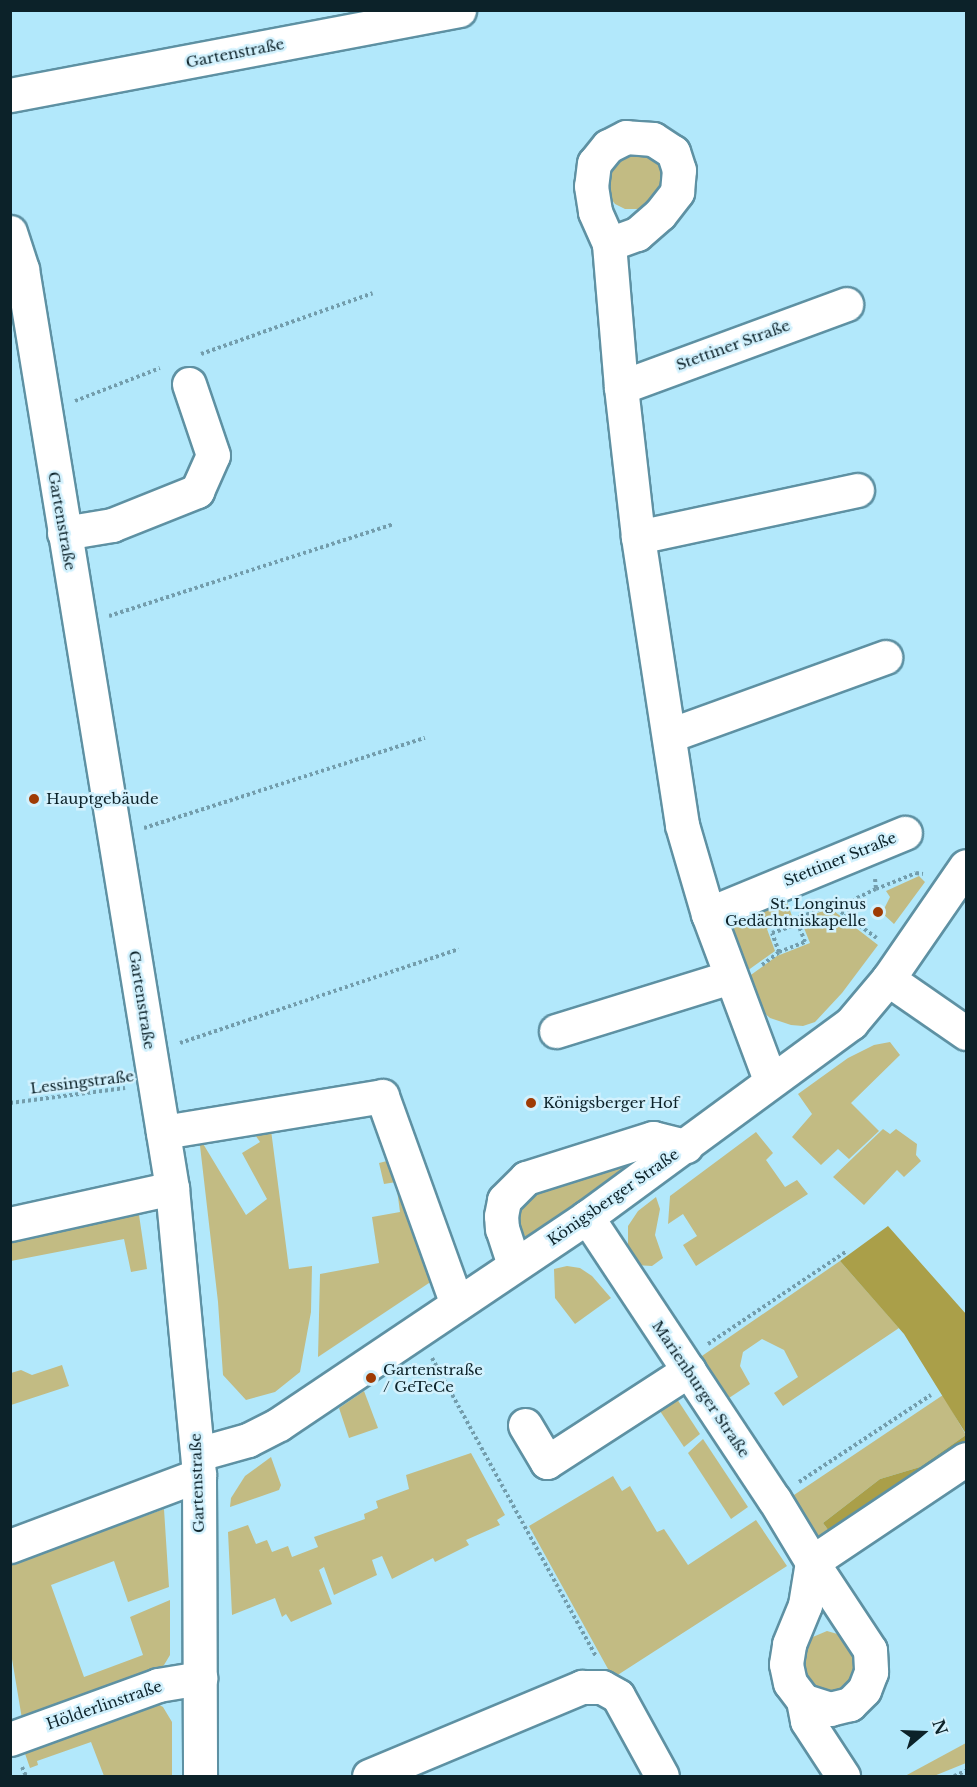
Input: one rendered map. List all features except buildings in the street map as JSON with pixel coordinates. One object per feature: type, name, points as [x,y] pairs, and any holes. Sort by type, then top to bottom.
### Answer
[{"type":"street","name":"Gartenstraße","points":[[10,95],[459,10]]},
{"type":"street","name":"Gartenstraße","points":[[10,232],[22,269],[163,1131],[161,1190],[198,1465],[200,1776]]},
{"type":"street","points":[[609,244],[621,387],[639,537],[682,825],[708,914],[770,1080]]},
{"type":"street","name":"Stettiner Straße","points":[[621,387],[846,304]]},
{"type":"street","points":[[64,533],[112,525],[197,491],[213,455],[184,368]]},
{"type":"street","points":[[639,537],[857,490]]},
{"type":"street","points":[[670,735],[885,657]]},
{"type":"street","name":"Stettiner Straße","points":[[708,914],[905,833]]},
{"type":"street","name":"Königsberger Straße","points":[[10,1546],[198,1465],[279,1424],[587,1217],[686,1146],[770,1080],[851,1023],[895,968],[966,866]]},
{"type":"street","points":[[895,968],[966,1034]]},
{"type":"street","points":[[556,1030],[732,981]]},
{"type":"street","points":[[163,1131],[382,1096],[457,1304]]},
{"type":"street","points":[[514,1265],[502,1229],[501,1216],[504,1200],[525,1178],[653,1138],[686,1146]]},
{"type":"street","points":[[10,1224],[161,1190]]},
{"type":"street","name":"Marienburger Straße","points":[[587,1217],[774,1499],[870,1650],[871,1672],[864,1690],[850,1704],[830,1709],[803,1700]]},
{"type":"street","points":[[525,1425],[547,1462],[686,1366]]},
{"type":"street","points":[[843,1776],[807,1721],[803,1700],[790,1683],[786,1664],[789,1644],[805,1605],[812,1562],[966,1459]]},
{"type":"street","name":"Hölderlinstraße","points":[[10,1739],[158,1685],[200,1678]]},
{"type":"street","points":[[369,1776],[582,1687],[602,1687],[618,1696],[662,1776]]},
{"type":"path","points":[[45,412],[184,368],[373,293]]},
{"type":"path","points":[[81,625],[394,524]]},
{"type":"path","points":[[114,837],[425,738]]},
{"type":"path","points":[[845,915],[855,899],[876,889],[875,845]]},
{"type":"path","points":[[784,882],[801,917]]},
{"type":"path","points":[[732,981],[779,952],[805,942],[798,924],[801,917],[832,904],[895,968]]},
{"type":"path","points":[[779,952],[772,933],[798,924]]},
{"type":"path","points":[[151,1053],[459,949]]},
{"type":"path","name":"Lessingstraße","points":[[10,1103],[156,1084]]},
{"type":"path","points":[[686,1366],[846,1251]]},
{"type":"path","points":[[418,1331],[618,1696]]},
{"type":"path","points":[[774,1499],[931,1395]]},
{"type":"path","points":[[954,1776],[966,1771]]},
{"type":"shaded area","points":[[620,150],[658,155],[668,184],[647,209],[625,209],[615,204],[608,195],[606,165]]},
{"type":"shaded area","points":[[919,876],[925,882],[894,924],[882,913],[890,897],[886,891]]},
{"type":"shaded area","points":[[784,893],[793,919],[767,929],[775,951],[747,971],[728,922]]},
{"type":"shaded area","points":[[830,908],[878,945],[842,993],[815,1022],[803,1026],[791,1025],[770,1018],[761,1010],[748,977],[777,956],[810,943],[802,923],[805,918]]},
{"type":"shaded area","points":[[890,1042],[900,1055],[851,1103],[879,1131],[849,1159],[838,1149],[821,1165],[792,1137],[812,1114],[798,1094],[848,1058],[874,1045]]},
{"type":"shaded area","points":[[249,1126],[271,1130],[289,1269],[312,1266],[311,1312],[300,1372],[275,1392],[246,1400],[223,1375],[218,1302],[199,1137],[246,1215],[267,1199],[242,1153],[260,1142]]},
{"type":"shaded area","points":[[883,1129],[890,1134],[896,1129],[917,1144],[916,1155],[921,1161],[904,1177],[897,1170],[864,1205],[833,1177]]},
{"type":"shaded area","points":[[756,1132],[773,1153],[766,1160],[785,1187],[797,1180],[808,1194],[696,1266],[683,1245],[697,1236],[683,1214],[668,1224],[670,1196]]},
{"type":"shaded area","points":[[647,1156],[527,1239],[517,1224],[516,1199],[568,1180]]},
{"type":"shaded area","points":[[395,1159],[435,1279],[318,1357],[320,1274],[379,1263],[372,1217],[400,1212],[396,1182],[384,1184],[379,1163]]},
{"type":"shaded area","points":[[656,1197],[660,1209],[655,1235],[663,1258],[652,1266],[635,1265],[628,1248],[628,1226],[638,1211]]},
{"type":"shaded area","points":[[138,1208],[147,1269],[131,1272],[124,1239],[11,1261],[10,1236]]},
{"type":"shaded area","points":[[888,1226],[966,1314],[966,1434],[904,1334],[840,1261]]},
{"type":"shaded area","points":[[840,1261],[899,1328],[783,1406],[774,1393],[798,1377],[784,1350],[762,1339],[743,1352],[740,1366],[750,1384],[726,1400],[699,1358]]},
{"type":"shaded area","points":[[567,1266],[580,1268],[592,1276],[611,1298],[575,1324],[555,1298],[554,1269]]},
{"type":"shaded area","points":[[62,1365],[69,1386],[11,1405],[11,1373],[21,1370],[32,1375]]},
{"type":"shaded area","points":[[364,1391],[378,1428],[349,1438],[339,1408]]},
{"type":"shaded area","points":[[673,1393],[700,1434],[684,1447],[656,1405]]},
{"type":"shaded area","points":[[943,1395],[966,1435],[920,1467],[880,1479],[823,1523],[832,1535],[819,1542],[791,1497]]},
{"type":"shaded area","points":[[966,1435],[966,1446],[832,1535],[823,1523],[880,1479],[920,1467]]},
{"type":"shaded area","points":[[703,1439],[748,1507],[731,1519],[688,1453]]},
{"type":"shaded area","points":[[471,1453],[505,1515],[497,1520],[500,1525],[466,1540],[469,1545],[435,1562],[433,1558],[392,1579],[382,1556],[372,1560],[377,1575],[334,1595],[324,1567],[319,1570],[332,1604],[291,1622],[286,1614],[282,1617],[275,1598],[232,1615],[228,1532],[248,1525],[256,1544],[267,1540],[272,1552],[288,1546],[292,1557],[318,1547],[314,1537],[365,1519],[364,1514],[378,1508],[376,1501],[409,1489],[406,1475]]},
{"type":"shaded area","points":[[271,1457],[281,1485],[279,1490],[230,1507],[231,1498],[245,1476]]},
{"type":"shaded area","points":[[613,1476],[622,1491],[630,1486],[657,1532],[664,1529],[688,1565],[756,1520],[787,1566],[613,1678],[529,1526]]},
{"type":"shaded area","points":[[164,1509],[169,1587],[128,1602],[114,1561],[51,1585],[84,1677],[143,1655],[130,1617],[170,1600],[170,1655],[164,1665],[157,1673],[22,1719],[11,1653],[10,1565]]},
{"type":"shaded area","points":[[827,1631],[848,1637],[855,1645],[859,1675],[837,1695],[807,1687],[797,1658],[808,1639]]},
{"type":"shaded area","points":[[156,1703],[163,1707],[172,1722],[172,1776],[104,1776],[91,1742],[37,1761],[38,1765],[30,1768],[22,1745]]},
{"type":"shaded area","points":[[966,1743],[966,1763],[934,1776],[905,1776]]},
{"type":"place","name":"Hauptgebäude","points":[[34,799]]},
{"type":"place","name":"St. Longinus Gedächtniskapelle","points":[[878,912]]},
{"type":"place","name":"Königsberger Hof","points":[[531,1103]]},
{"type":"place","name":"Gartenstraße / GeTeCe","points":[[371,1378]]}]
